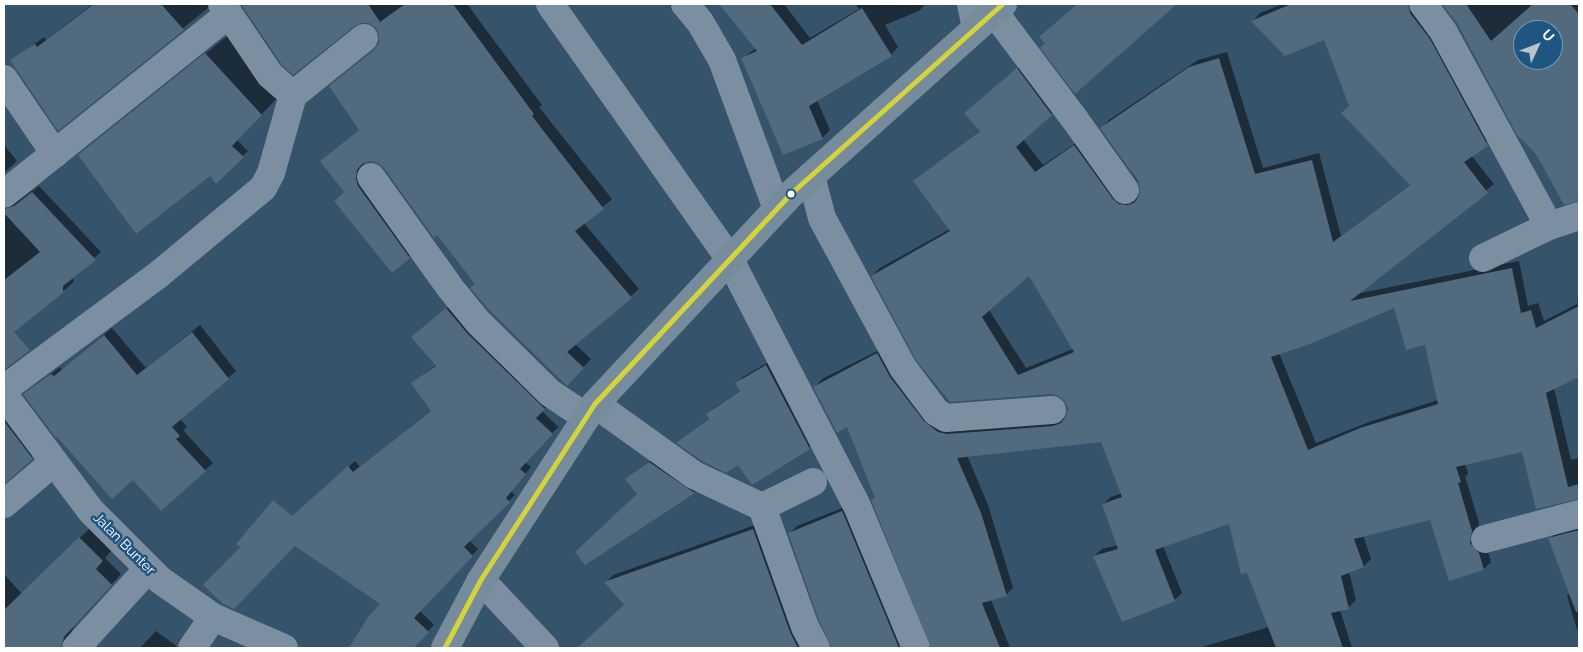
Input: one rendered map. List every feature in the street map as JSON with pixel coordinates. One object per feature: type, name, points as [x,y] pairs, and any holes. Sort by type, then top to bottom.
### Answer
[{"type":"main road","points":[[444,648],[481,580],[590,411],[777,208],[986,12]]},
{"type":"street","points":[[550,4],[729,258],[857,506],[916,648]]},
{"type":"street","points":[[685,4],[700,22],[722,60],[777,208]]},
{"type":"street","points":[[1423,4],[1443,31],[1549,226]]},
{"type":"street","points":[[4,194],[55,154],[226,9],[270,75],[293,95]]},
{"type":"street","points":[[986,12],[1076,120],[1125,190]]},
{"type":"street","points":[[4,389],[158,275],[263,188],[271,173],[293,95],[364,38]]},
{"type":"street","points":[[4,79],[55,154]]},
{"type":"street","points":[[811,176],[822,218],[903,368],[936,412],[946,418],[1052,410]]},
{"type":"street","points":[[371,177],[451,289],[478,322],[550,393],[590,411],[694,475],[762,507],[806,627],[816,648]]},
{"type":"street","points":[[1483,258],[1549,226],[1579,216]]},
{"type":"street","name":"Jalan Bunter","points":[[4,395],[91,510],[148,569],[213,617],[284,648]]},
{"type":"street","points":[[4,504],[54,462]]},
{"type":"street","points":[[762,507],[813,482]]},
{"type":"street","points":[[1486,539],[1579,514]]},
{"type":"street","points":[[76,648],[148,569]]},
{"type":"street","points":[[481,580],[545,648]]},
{"type":"street","points":[[192,648],[213,617]]},
{"type":"building","points":[[94,4],[161,4],[184,30],[58,131],[10,60],[35,44],[37,47]]},
{"type":"building","points":[[241,4],[368,4],[380,22],[405,4],[453,4],[534,114],[532,116],[604,209],[575,231],[632,298],[567,352],[584,368],[567,386],[490,311],[470,288],[475,284],[437,235],[434,238],[384,168],[378,163],[370,161],[362,164],[357,170],[356,179],[358,186],[410,258],[392,273],[334,201],[344,192],[320,161],[359,130],[329,86],[374,50],[379,43],[376,28],[369,23],[355,26],[293,75],[282,65]]},
{"type":"building","points":[[719,4],[770,4],[802,45],[862,8],[892,56],[809,106],[823,139],[783,155],[741,58],[757,51]]},
{"type":"building","points":[[1077,4],[1177,4],[1075,94],[1040,48],[1045,43],[1039,37]]},
{"type":"building","points":[[1291,4],[1408,4],[1410,13],[1430,39],[1488,146],[1464,162],[1488,193],[1350,301],[1512,268],[1521,313],[1531,310],[1536,328],[1579,306],[1579,377],[1546,393],[1568,487],[1579,484],[1579,499],[1536,509],[1522,452],[1456,467],[1461,482],[1458,483],[1472,531],[1470,543],[1479,553],[1484,570],[1449,581],[1430,520],[1354,539],[1364,567],[1341,576],[1349,609],[1331,613],[1343,648],[1276,648],[1247,573],[1241,574],[1229,524],[1155,550],[1175,601],[1122,622],[1093,556],[1118,549],[1102,504],[1122,497],[1101,442],[957,458],[981,513],[1007,596],[982,603],[1000,648],[931,648],[871,500],[875,498],[847,427],[837,433],[813,387],[877,353],[890,377],[924,421],[938,432],[947,434],[1053,426],[1061,423],[1068,409],[1065,401],[1051,394],[950,402],[916,360],[871,276],[950,231],[913,181],[980,131],[964,113],[1017,68],[1052,115],[1016,147],[1035,172],[1074,145],[1113,199],[1119,204],[1127,205],[1134,203],[1139,196],[1140,188],[1138,181],[1100,128],[1189,67],[1219,58],[1255,174],[1312,160],[1333,242],[1410,185],[1341,113],[1349,106],[1324,40],[1285,56],[1251,21]],"holes":[[[1029,276],[1074,352],[1018,375],[982,317]],[[1394,308],[1406,350],[1425,345],[1438,404],[1360,428],[1308,450],[1271,357],[1310,344]]]},
{"type":"building","points":[[1442,4],[1466,4],[1491,41],[1513,22],[1513,70],[1563,70],[1563,20],[1515,20],[1533,4],[1570,4],[1579,14],[1579,201],[1564,205],[1536,154],[1517,135],[1457,23]]},
{"type":"building","points":[[205,53],[262,115],[232,146],[244,157],[216,184],[210,176],[136,234],[78,155]]},
{"type":"building","points":[[32,192],[96,260],[63,286],[63,293],[14,332],[30,350],[4,370],[4,280],[40,252],[4,213],[4,209],[14,206]]},
{"type":"building","points":[[446,308],[467,333],[545,409],[536,418],[553,434],[520,469],[526,474],[506,498],[510,502],[464,547],[473,556],[414,618],[429,632],[414,648],[349,648],[368,617],[380,604],[295,546],[234,609],[223,604],[203,585],[240,547],[236,544],[273,500],[292,516],[348,466],[353,472],[431,411],[411,383],[436,366],[411,337]]},
{"type":"building","points":[[192,332],[229,379],[172,427],[180,436],[176,439],[206,471],[161,511],[133,480],[112,499],[56,438],[23,394],[51,374],[54,376],[104,335],[137,375]]},
{"type":"building","points":[[766,365],[810,449],[752,485],[738,465],[726,473],[702,461],[676,443],[709,419],[706,414],[740,391],[735,383]]},
{"type":"building","points":[[4,421],[33,459],[4,484]]},
{"type":"building","points":[[649,462],[695,493],[585,565],[575,552],[637,494],[625,479]]},
{"type":"building","points":[[842,511],[899,648],[832,648],[819,621],[788,533]]},
{"type":"building","points":[[753,529],[790,632],[798,648],[577,648],[624,605],[604,582]]},
{"type":"building","points":[[1579,530],[1579,612],[1576,612],[1548,538]]},
{"type":"building","points":[[79,537],[103,561],[96,569],[112,585],[64,637],[61,648],[4,648],[4,610]]},
{"type":"transit line","points":[[445,648],[481,580],[595,404],[791,194],[1003,4]]}]
